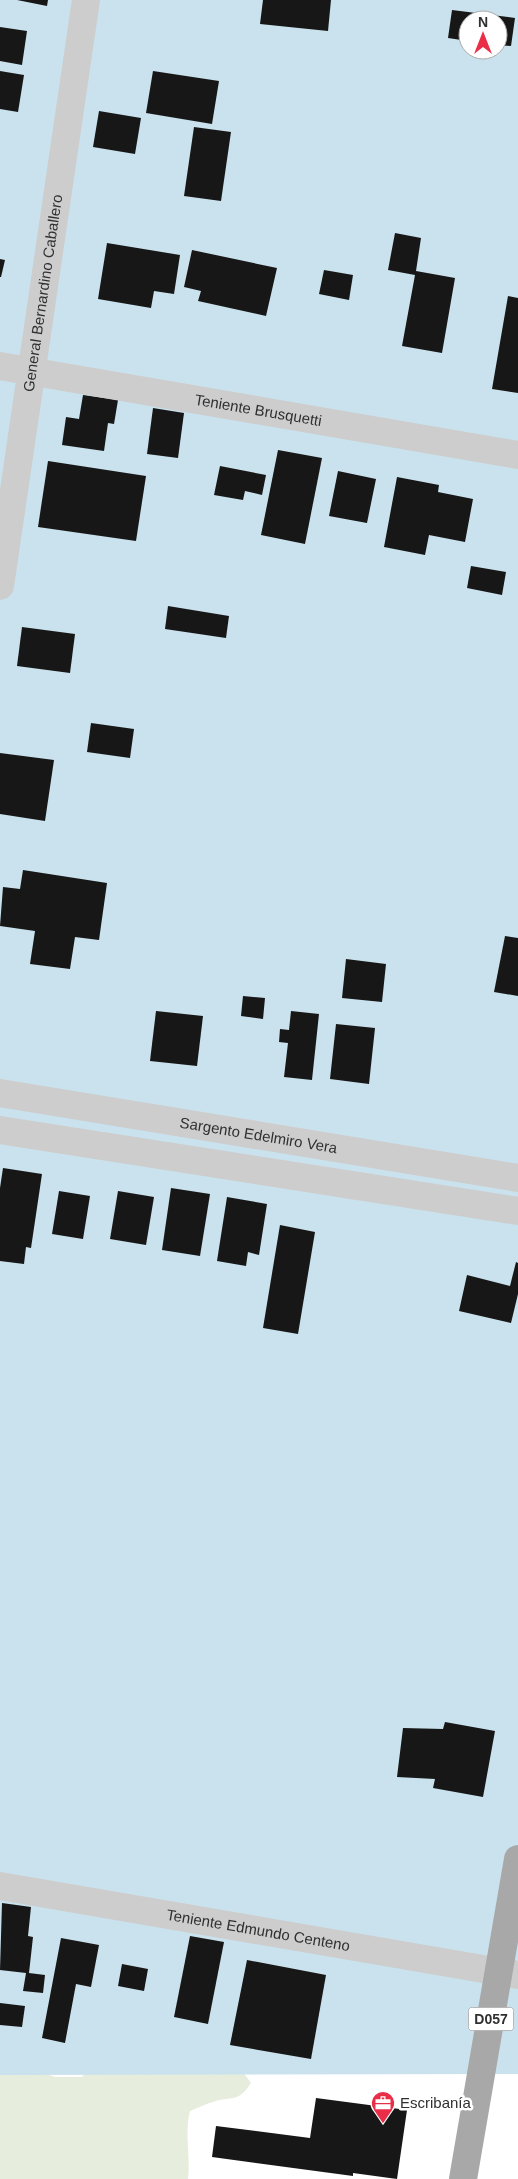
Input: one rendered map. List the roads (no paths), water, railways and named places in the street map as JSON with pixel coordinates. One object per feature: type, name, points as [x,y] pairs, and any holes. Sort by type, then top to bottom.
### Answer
[{"type":"main road","name":"D057","points":[[463,2179],[509,1973],[518,1859]]},
{"type":"street","name":"General Bernardino Caballero","points":[[0,586],[86,0]]},
{"type":"street","name":"Teniente Brusquetti","points":[[0,366],[518,455]]},
{"type":"street","name":"Sargento Edelmiro Vera","points":[[0,1093],[518,1178]]},
{"type":"street","points":[[0,1130],[518,1210]]},
{"type":"street","name":"Teniente Edmundo Centeno","points":[[0,1886],[509,1973]]},
{"type":"water","points":[[0,0],[518,0],[518,2074],[0,2075]]},
{"type":"place","name":"Escribanía","points":[[383,2124]]}]
